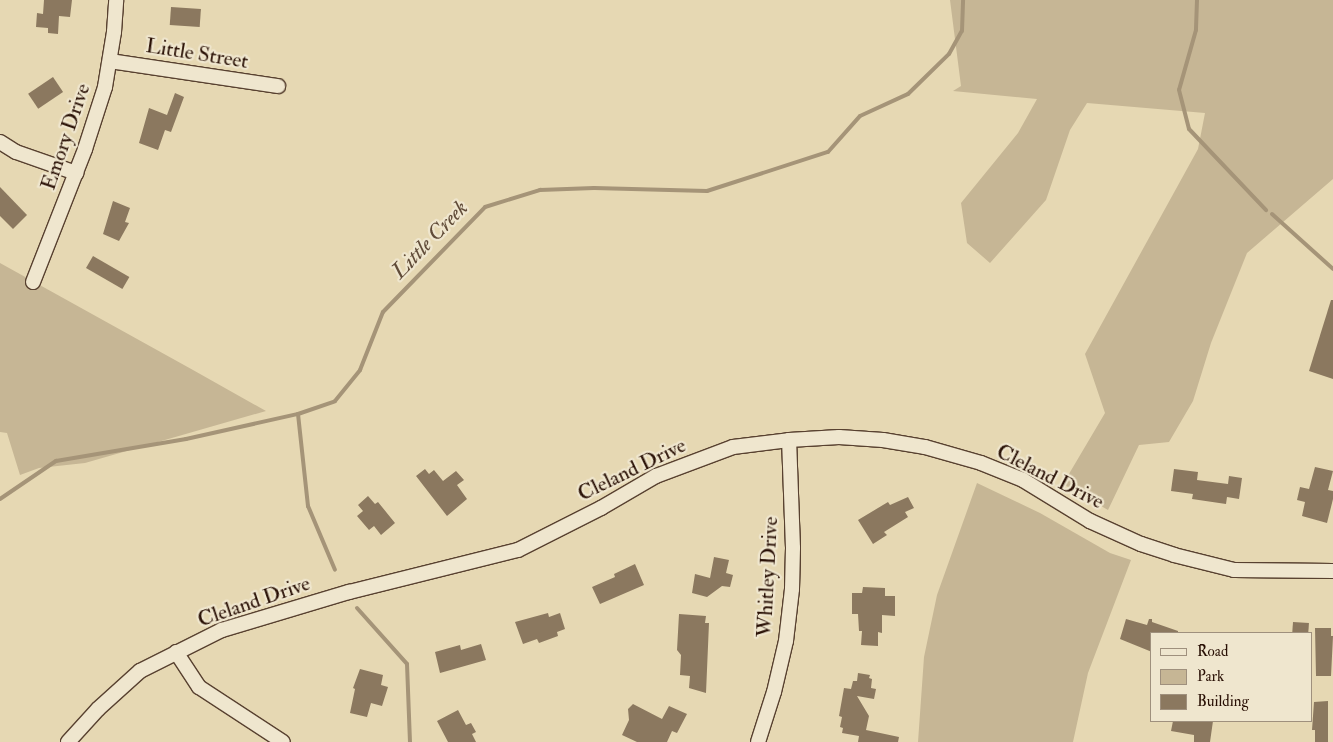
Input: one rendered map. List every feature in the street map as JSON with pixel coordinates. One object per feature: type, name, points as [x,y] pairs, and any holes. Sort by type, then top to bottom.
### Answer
[{"type":"street","name":"Emory Drive","points":[[33,282],[76,174],[105,87],[110,61],[116,0]]},
{"type":"street","name":"Little Street","points":[[110,61],[278,86]]},
{"type":"street","points":[[0,142],[16,152],[76,174]]},
{"type":"street","name":"Cleland Drive","points":[[68,742],[98,709],[140,671],[222,630],[283,611],[518,550],[601,508],[656,476],[694,460],[733,447],[789,440],[839,437],[883,440],[925,447],[981,463],[1023,480],[1098,525],[1141,544],[1174,555],[1234,570],[1333,571]]},
{"type":"street","name":"Whitley Drive","points":[[758,742],[774,692],[786,641],[792,589],[793,548],[789,440]]},
{"type":"street","points":[[176,652],[199,687],[283,742]]},
{"type":"green space","points":[[950,0],[1333,0],[1333,179],[1247,253],[1211,343],[1193,401],[1169,442],[1139,445],[1108,510],[1063,484],[1105,413],[1085,354],[1198,149],[1205,113],[1087,103],[1070,130],[1046,200],[990,263],[967,243],[961,203],[1018,133],[1037,99],[953,91],[961,86]]},
{"type":"green space","points":[[0,263],[266,411],[85,463],[39,468],[20,475],[7,433],[0,432]]},
{"type":"green space","points":[[977,483],[1040,513],[1110,553],[1131,560],[1088,673],[1073,742],[918,742],[924,657],[937,595]]},
{"type":"building","points":[[44,0],[72,0],[70,17],[59,16],[58,34],[48,33],[48,28],[36,27],[37,13],[43,14]]},
{"type":"building","points":[[171,7],[201,9],[200,27],[170,25]]},
{"type":"building","points":[[53,77],[63,92],[38,109],[28,94]]},
{"type":"building","points":[[175,93],[184,97],[171,132],[165,130],[158,150],[139,143],[149,108],[167,115]]},
{"type":"building","points":[[0,187],[27,215],[13,229],[0,216]]},
{"type":"building","points":[[113,201],[130,208],[125,222],[129,223],[119,241],[103,234]]},
{"type":"building","points":[[93,256],[129,277],[122,289],[86,268]]},
{"type":"building","points":[[1331,300],[1333,300],[1333,379],[1309,371]]},
{"type":"building","points":[[1315,467],[1333,471],[1328,490],[1333,491],[1333,499],[1327,523],[1302,516],[1305,502],[1297,500],[1300,487],[1309,489]]},
{"type":"building","points":[[425,469],[429,474],[434,470],[443,481],[456,471],[464,480],[457,485],[467,499],[447,516],[416,476]]},
{"type":"building","points":[[1174,469],[1198,472],[1197,480],[1228,484],[1229,476],[1242,478],[1239,499],[1227,497],[1226,504],[1192,499],[1193,494],[1171,491]]},
{"type":"building","points":[[368,496],[375,504],[378,502],[395,523],[381,535],[374,526],[369,530],[357,516],[363,511],[358,505]]},
{"type":"building","points":[[908,497],[914,508],[905,512],[908,517],[884,532],[887,535],[873,544],[858,520],[888,502],[890,505]]},
{"type":"building","points":[[714,557],[729,560],[726,573],[733,575],[730,587],[722,586],[707,597],[692,593],[695,574],[710,578]]},
{"type":"building","points":[[635,564],[644,585],[600,604],[592,587],[615,577],[614,574]]},
{"type":"building","points":[[863,587],[885,588],[885,596],[895,596],[895,616],[882,615],[882,633],[878,632],[878,646],[861,645],[862,631],[859,631],[858,614],[852,614],[852,593],[862,593]]},
{"type":"building","points":[[548,613],[549,617],[560,613],[565,629],[557,632],[558,636],[539,643],[537,639],[523,644],[515,622]]},
{"type":"building","points":[[679,614],[706,616],[705,623],[709,623],[706,693],[689,688],[690,676],[680,675],[681,655],[677,650]]},
{"type":"building","points":[[1126,619],[1147,625],[1149,619],[1152,619],[1152,622],[1178,631],[1150,632],[1150,651],[1120,639]]},
{"type":"building","points":[[1293,622],[1309,623],[1308,632],[1292,632]]},
{"type":"building","points":[[1315,628],[1331,628],[1331,636],[1333,636],[1331,676],[1316,676]]},
{"type":"building","points":[[481,644],[486,660],[440,673],[435,652],[460,645],[461,650]]},
{"type":"building","points":[[360,669],[383,675],[381,685],[388,687],[382,706],[371,703],[367,717],[350,713],[355,689],[353,688]]},
{"type":"building","points":[[858,673],[870,675],[869,678],[872,679],[871,688],[876,689],[874,699],[857,696],[869,716],[866,730],[899,737],[898,742],[858,742],[859,736],[842,733],[843,728],[840,727],[842,717],[839,716],[844,688],[851,689],[853,681],[857,681]]},
{"type":"building","points":[[1328,701],[1328,742],[1315,742],[1315,730],[1312,730],[1314,702]]},
{"type":"building","points":[[633,704],[662,719],[669,706],[687,714],[677,733],[672,731],[667,742],[637,742],[622,735],[629,720],[628,709]]},
{"type":"building","points":[[458,710],[466,725],[471,723],[476,732],[472,734],[476,742],[448,742],[437,721]]},
{"type":"building","points":[[1173,722],[1213,722],[1210,742],[1194,742],[1194,735],[1171,731]]},
{"type":"waterway","name":"Little Creek","points":[[0,499],[56,461],[186,439],[298,414],[335,401],[360,370],[383,312],[485,207],[540,190],[594,188],[707,191],[828,152],[860,116],[908,94],[949,54],[962,31],[963,0]]},
{"type":"waterway","points":[[1197,0],[1196,30],[1179,90],[1189,129],[1266,210]]},
{"type":"waterway","points":[[1272,214],[1333,269]]},
{"type":"waterway","points":[[298,414],[308,506],[335,570]]},
{"type":"waterway","points":[[357,608],[407,664],[410,742]]}]
